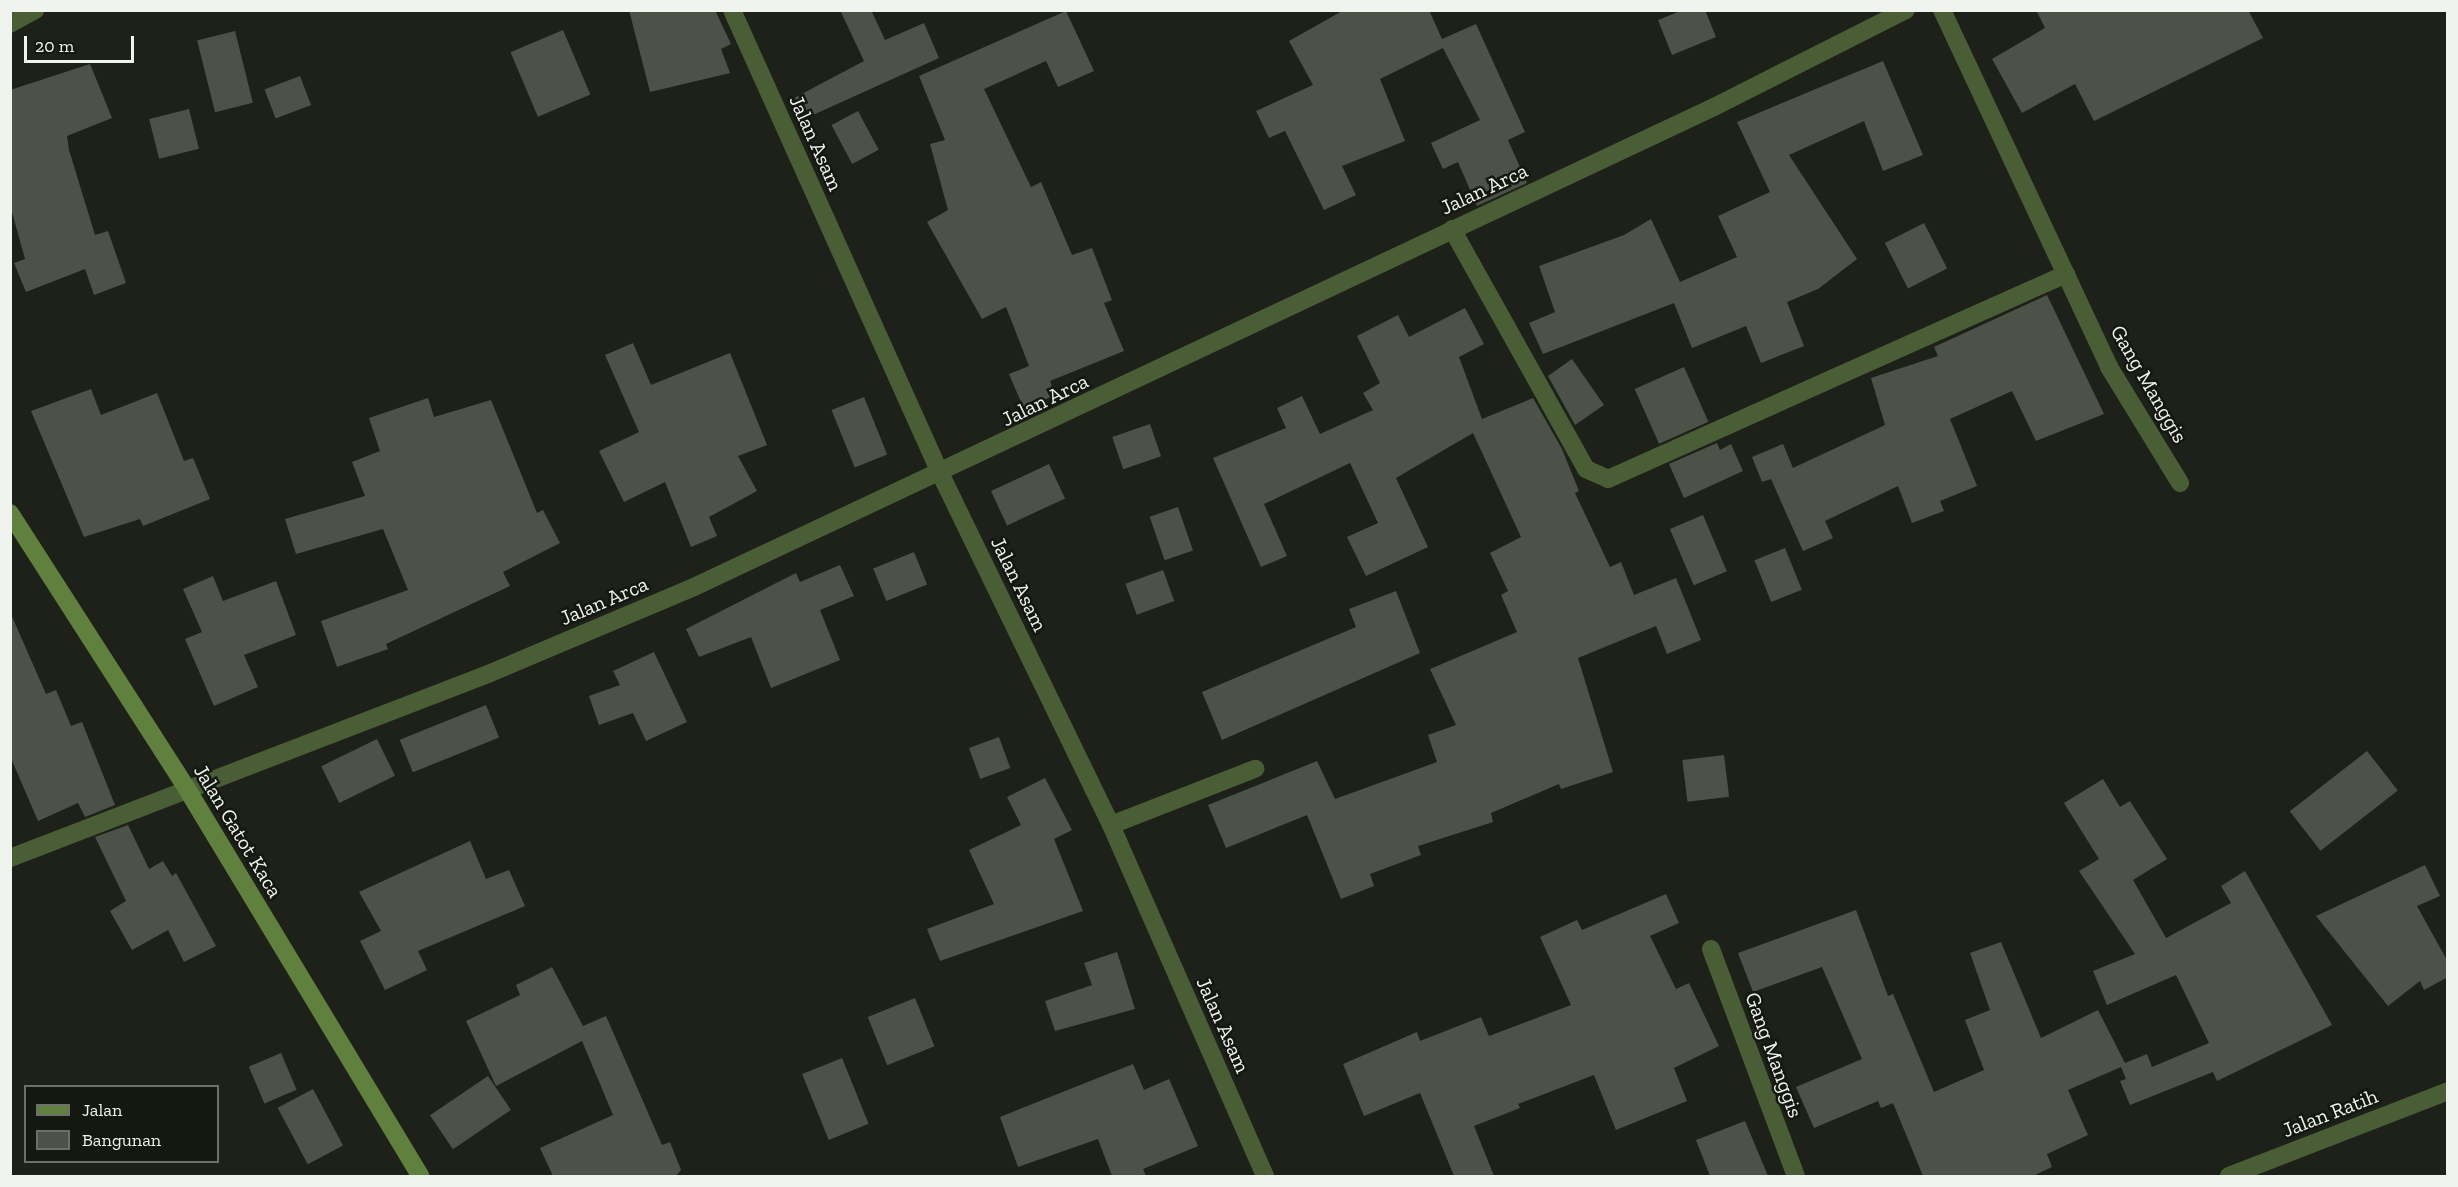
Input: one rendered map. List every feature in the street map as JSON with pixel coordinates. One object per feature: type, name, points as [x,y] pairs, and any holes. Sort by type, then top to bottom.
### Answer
[{"type":"main road","name":"Jalan Gatot Kaca","points":[[10,513],[187,789],[420,1176]]},
{"type":"street","points":[[10,24],[35,10]]},
{"type":"street","name":"Jalan Asam","points":[[732,10],[941,475],[1111,825],[1265,1176]]},
{"type":"street","name":"Jalan Arca","points":[[10,858],[488,674],[941,475],[1906,10]]},
{"type":"street","name":"Gang Manggis","points":[[1942,10],[2109,367],[2180,483]]},
{"type":"street","points":[[1452,229],[1586,469],[1608,479],[2066,274]]},
{"type":"street","points":[[1111,825],[1256,769]]},
{"type":"street","name":"Gang Manggis","points":[[1711,949],[1796,1176]]},
{"type":"street","name":"Jalan Ratih","points":[[2229,1176],[2448,1091]]},
{"type":"building","points":[[629,10],[715,10],[731,44],[721,49],[730,73],[650,92]]},
{"type":"building","points":[[840,10],[871,10],[885,40],[924,23],[939,58],[804,119],[794,98],[864,61]]},
{"type":"building","points":[[1344,10],[1429,10],[1442,39],[1476,24],[1525,132],[1508,140],[1527,183],[1477,206],[1458,162],[1443,169],[1431,143],[1480,120],[1443,48],[1380,79],[1405,141],[1342,166],[1356,195],[1324,210],[1285,131],[1269,138],[1256,111],[1313,85],[1289,41]]},
{"type":"building","points":[[1683,10],[1705,10],[1716,37],[1672,55],[1658,20]]},
{"type":"building","points":[[2036,10],[2248,10],[2263,38],[2094,121],[2075,84],[2022,113],[1992,59],[2045,28]]},
{"type":"building","points":[[1066,11],[1094,71],[1058,87],[1046,61],[984,89],[1031,187],[1041,182],[1072,255],[1092,248],[1112,300],[1104,303],[1124,351],[1050,381],[1055,395],[1024,409],[1009,374],[1029,366],[1006,307],[982,319],[927,222],[948,210],[930,144],[945,140],[919,76]]},
{"type":"building","points":[[563,30],[590,94],[538,117],[511,52]]},
{"type":"building","points":[[235,31],[253,103],[215,112],[197,40]]},
{"type":"building","points":[[1883,61],[1923,155],[1883,171],[1864,121],[1789,155],[1857,259],[1818,289],[1787,302],[1804,346],[1761,363],[1746,326],[1692,348],[1674,303],[1543,354],[1529,323],[1555,312],[1539,266],[1624,235],[1651,219],[1680,282],[1737,257],[1718,216],[1770,192],[1737,122]]},
{"type":"building","points":[[90,64],[112,118],[67,136],[69,150],[95,235],[108,231],[126,283],[94,295],[85,269],[26,292],[14,263],[25,259],[10,205],[10,90]]},
{"type":"building","points":[[300,76],[311,105],[276,119],[265,90]]},
{"type":"building","points":[[189,109],[199,149],[159,159],[149,119]]},
{"type":"building","points":[[858,111],[879,150],[852,164],[832,125]]},
{"type":"building","points":[[1924,223],[1947,268],[1908,288],[1885,243]]},
{"type":"building","points":[[2047,295],[2104,414],[2036,441],[2012,391],[1950,419],[1977,486],[1940,501],[1944,511],[1912,523],[1898,486],[1825,521],[1833,538],[1803,551],[1771,479],[1762,482],[1752,457],[1783,444],[1793,468],[1885,425],[1871,378],[1938,356],[1934,347]]},
{"type":"building","points":[[1465,308],[1484,344],[1459,357],[1482,419],[1533,398],[1562,449],[1579,491],[1575,493],[1610,567],[1621,562],[1634,595],[1676,578],[1701,640],[1667,654],[1656,626],[1578,658],[1613,772],[1561,789],[1559,784],[1491,813],[1493,822],[1418,846],[1421,855],[1370,874],[1374,886],[1341,899],[1307,815],[1226,848],[1208,805],[1317,761],[1335,799],[1437,762],[1428,735],[1456,725],[1430,669],[1517,632],[1501,595],[1508,591],[1490,553],[1521,537],[1473,433],[1396,478],[1428,547],[1366,576],[1347,537],[1378,523],[1350,463],[1264,504],[1287,556],[1261,567],[1213,458],[1286,428],[1277,408],[1302,396],[1320,434],[1373,410],[1363,393],[1380,383],[1357,336],[1398,315],[1409,337]]},
{"type":"building","points":[[633,343],[651,385],[730,353],[767,445],[738,456],[757,491],[709,517],[717,536],[691,547],[665,482],[624,502],[599,451],[639,432],[605,355]]},
{"type":"building","points":[[1572,359],[1604,405],[1575,425],[1548,376]]},
{"type":"building","points":[[1684,367],[1708,422],[1659,444],[1635,389]]},
{"type":"building","points":[[91,389],[101,415],[157,393],[184,461],[193,458],[210,499],[143,526],[140,519],[84,537],[31,411]]},
{"type":"building","points":[[864,397],[887,454],[855,468],[832,410]]},
{"type":"building","points":[[428,398],[434,417],[491,400],[537,513],[543,510],[560,543],[503,572],[510,586],[386,644],[388,649],[337,667],[321,621],[408,590],[383,529],[296,554],[285,519],[365,496],[352,462],[380,451],[369,418]]},
{"type":"building","points":[[1150,424],[1161,456],[1123,469],[1112,437]]},
{"type":"building","points":[[1717,443],[1720,450],[1731,444],[1743,471],[1684,498],[1669,464]]},
{"type":"building","points":[[1049,464],[1065,498],[1007,525],[991,491]]},
{"type":"building","points":[[1178,507],[1193,550],[1165,560],[1150,517]]},
{"type":"building","points":[[1703,515],[1727,571],[1694,585],[1670,529]]},
{"type":"building","points":[[1785,548],[1802,590],[1771,602],[1754,560]]},
{"type":"building","points":[[914,552],[927,584],[886,601],[873,568]]},
{"type":"building","points":[[840,565],[854,596],[820,610],[840,660],[771,688],[751,637],[699,657],[686,629],[796,573],[800,582]]},
{"type":"building","points":[[1163,570],[1174,601],[1137,615],[1125,584]]},
{"type":"building","points":[[213,576],[223,601],[276,581],[296,635],[244,655],[258,687],[214,706],[185,639],[202,632],[183,589]]},
{"type":"building","points":[[1396,591],[1420,653],[1222,740],[1202,692],[1356,627],[1349,609]]},
{"type":"building","points":[[10,612],[46,694],[56,690],[71,726],[82,722],[115,805],[85,817],[78,803],[38,821],[10,756]]},
{"type":"building","points":[[654,652],[687,722],[646,741],[633,713],[599,725],[589,696],[620,685],[613,671]]},
{"type":"building","points":[[486,705],[499,737],[413,772],[400,740]]},
{"type":"building","points":[[999,737],[1010,768],[980,779],[969,748]]},
{"type":"building","points":[[377,739],[395,776],[339,803],[321,766]]},
{"type":"building","points":[[2367,751],[2398,790],[2321,851],[2290,811]]},
{"type":"building","points":[[1724,755],[1729,797],[1687,802],[1682,760]]},
{"type":"building","points":[[1045,778],[1072,830],[1054,839],[1083,911],[940,961],[927,929],[994,904],[969,850],[1021,825],[1007,797]]},
{"type":"building","points":[[2103,779],[2120,807],[2130,801],[2167,859],[2133,880],[2166,938],[2231,903],[2221,886],[2245,871],[2332,1025],[2217,1081],[2213,1072],[2130,1105],[2120,1081],[2126,1079],[2121,1067],[2068,1090],[2088,1135],[2047,1154],[2052,1167],[2033,1176],[1923,1176],[1893,1103],[1881,1108],[1878,1101],[1814,1128],[1796,1087],[1862,1059],[1822,967],[1753,992],[1738,953],[1856,910],[1888,996],[1893,994],[1934,1092],[1984,1070],[1965,1020],[1990,1010],[1970,953],[2001,942],[2041,1038],[2098,1010],[2125,1063],[2147,1054],[2152,1067],[2209,1043],[2176,975],[2107,1005],[2093,971],[2135,954],[2079,871],[2099,859],[2064,803]]},
{"type":"building","points":[[128,825],[149,869],[163,861],[172,876],[176,873],[216,946],[184,962],[168,930],[132,950],[110,911],[126,901],[95,837]]},
{"type":"building","points":[[470,841],[486,879],[509,870],[525,906],[418,951],[427,970],[385,990],[360,941],[381,931],[359,892]]},
{"type":"building","points":[[2425,865],[2440,896],[2417,906],[2448,962],[2448,977],[2424,990],[2420,981],[2388,1006],[2316,916]]},
{"type":"building","points":[[1666,894],[1679,923],[1650,936],[1676,989],[1689,983],[1719,1046],[1674,1068],[1687,1101],[1616,1130],[1594,1075],[1518,1104],[1520,1108],[1474,1126],[1494,1176],[1454,1176],[1420,1093],[1364,1116],[1343,1064],[1417,1032],[1420,1041],[1481,1017],[1489,1036],[1571,1005],[1540,937],[1577,920],[1582,930]]},
{"type":"building","points":[[1117,952],[1135,1009],[1055,1031],[1045,1001],[1092,985],[1084,963]]},
{"type":"building","points":[[552,967],[583,1026],[606,1016],[662,1145],[670,1142],[681,1170],[676,1176],[553,1176],[540,1148],[613,1115],[582,1041],[496,1086],[466,1021],[520,995],[516,985]]},
{"type":"building","points":[[915,998],[934,1046],[887,1065],[868,1017]]},
{"type":"building","points":[[281,1053],[297,1090],[264,1103],[249,1067]]},
{"type":"building","points":[[842,1058],[869,1124],[829,1140],[802,1074]]},
{"type":"building","points":[[1133,1064],[1144,1090],[1169,1079],[1198,1146],[1143,1169],[1146,1176],[1112,1176],[1098,1139],[1018,1167],[1000,1117]]},
{"type":"building","points":[[488,1076],[511,1110],[453,1149],[430,1115]]},
{"type":"building","points":[[313,1089],[343,1146],[308,1164],[278,1108]]},
{"type":"building","points":[[1745,1121],[1768,1176],[1710,1176],[1696,1140]]}]
